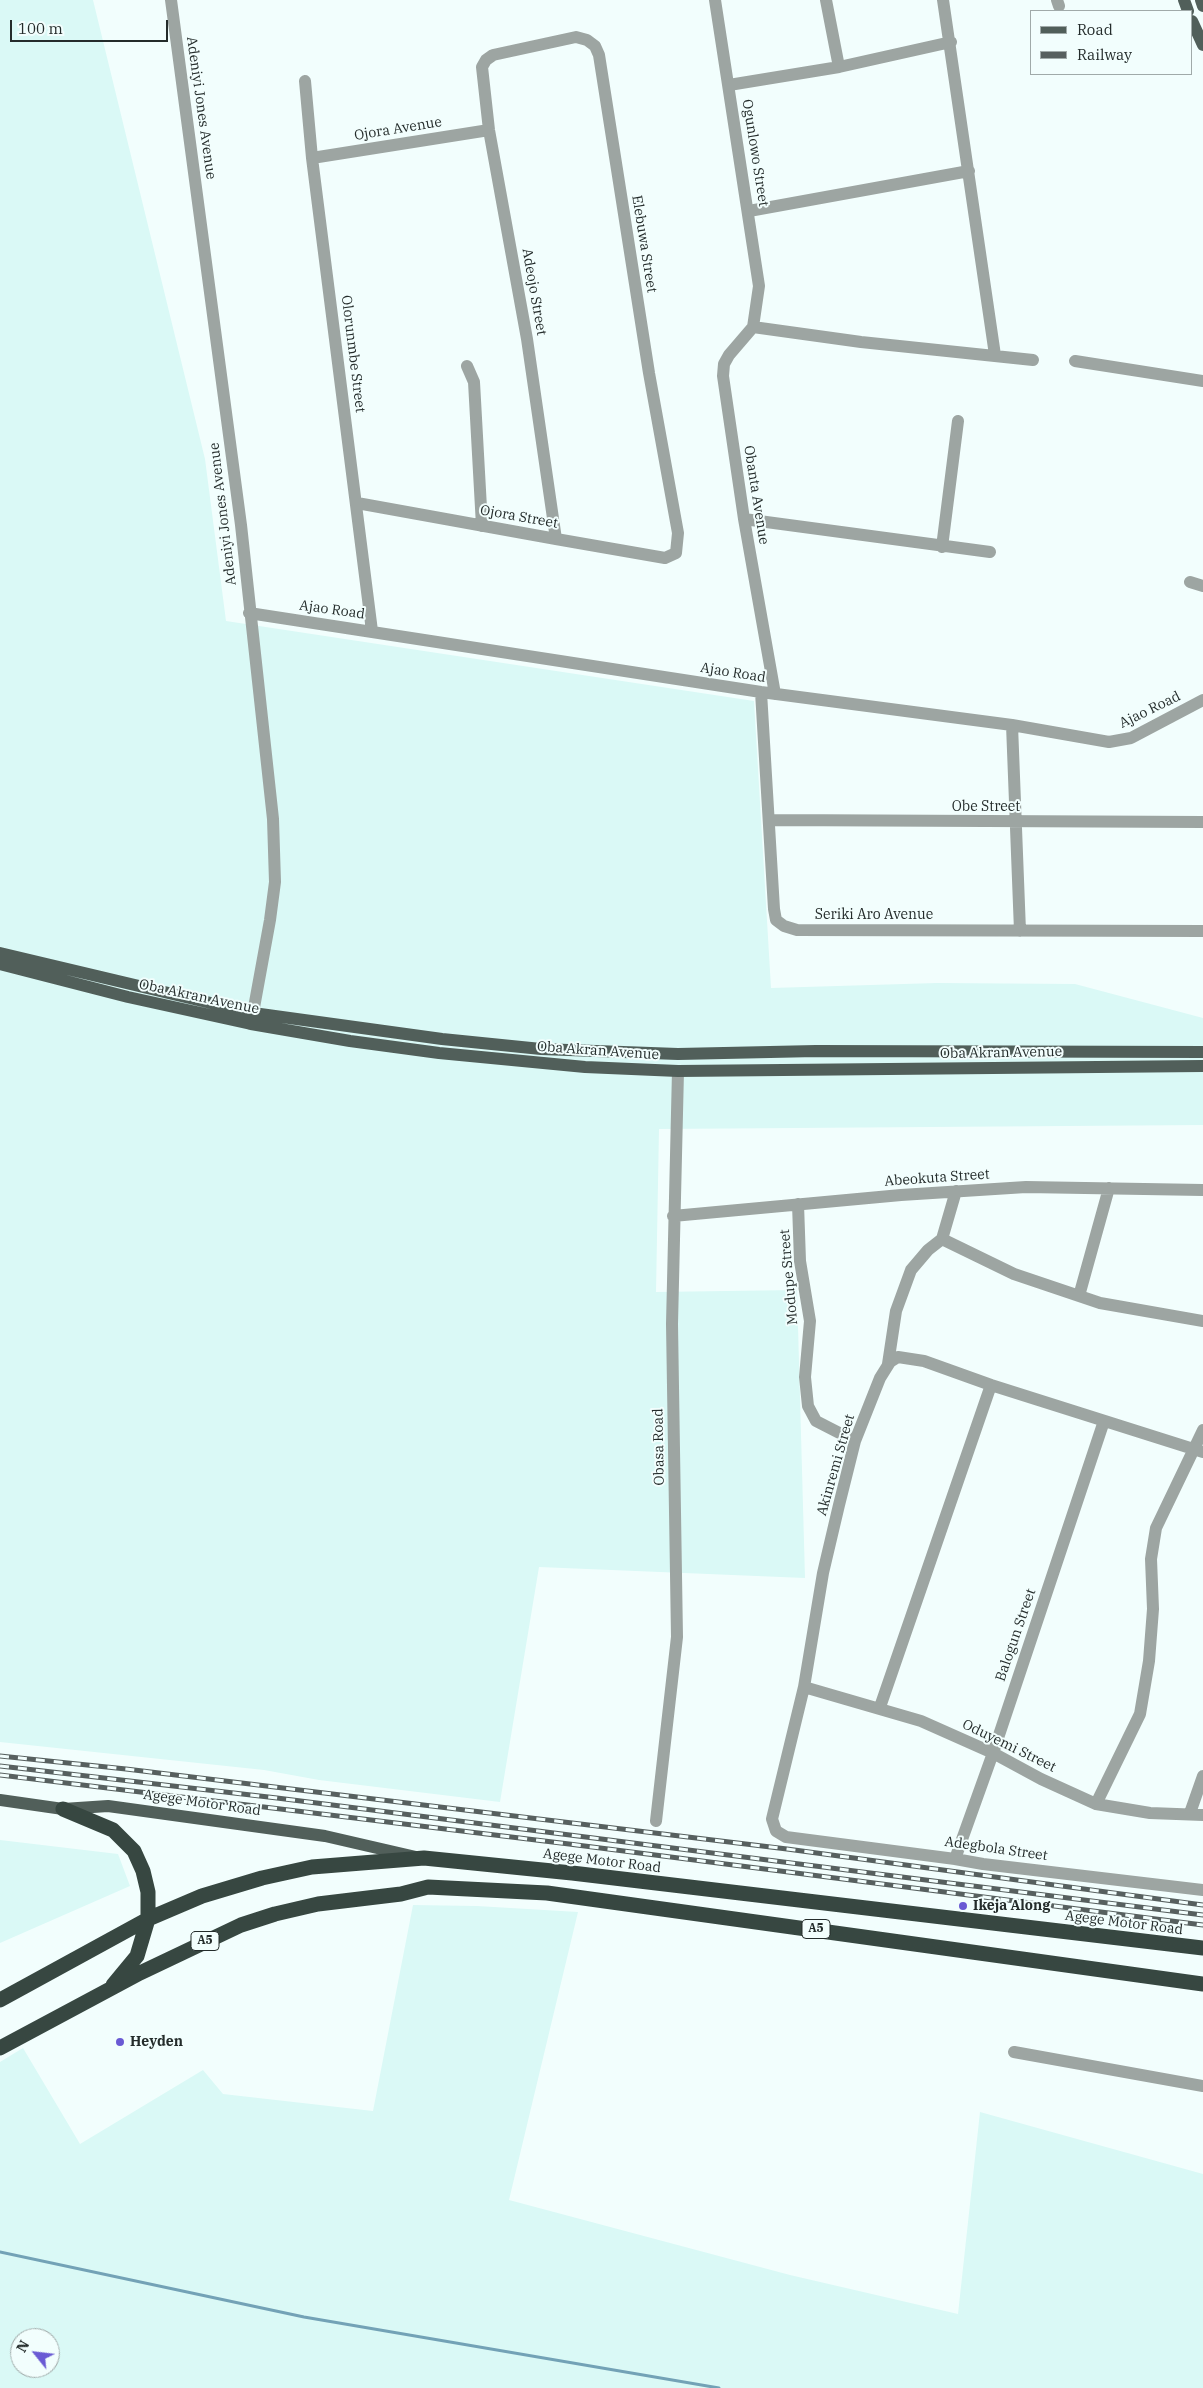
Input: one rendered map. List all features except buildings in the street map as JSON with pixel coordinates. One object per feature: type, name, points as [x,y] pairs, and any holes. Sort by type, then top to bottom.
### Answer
[{"type":"highway","points":[[63,1809],[113,1830],[134,1851],[143,1871],[148,1892],[148,1919],[137,1956],[107,1991]]},
{"type":"highway","name":"A5","points":[[0,2000],[148,1919],[202,1896],[262,1878],[312,1867],[424,1858]]},
{"type":"highway","name":"Agege Motor Road","points":[[424,1858],[572,1873],[1203,1948]]},
{"type":"highway","name":"A5","points":[[0,2048],[207,1940],[275,1914],[318,1904],[401,1894],[428,1887],[547,1894],[1203,1984]]},
{"type":"main road","points":[[1201,0],[1203,6]]},
{"type":"main road","points":[[1193,23],[1203,45]]},
{"type":"main road","name":"Oba Akran Avenue","points":[[0,953],[252,1018],[350,1041],[439,1053],[585,1067],[678,1071],[1203,1066]]},
{"type":"main road","name":"Oba Akran Avenue","points":[[0,964],[128,997],[252,1018],[541,1049],[678,1054],[816,1050],[1203,1052]]},
{"type":"main road","name":"Agege Motor Road","points":[[0,1800],[63,1809],[108,1806],[305,1833],[366,1844],[424,1858]]},
{"type":"street","name":"Adeniyi Jones Avenue","points":[[171,0],[240,515],[249,613],[268,758],[273,819],[275,882],[252,1018]]},
{"type":"street","name":"Ogunlowo Street","points":[[715,0],[749,211],[759,286],[753,328]]},
{"type":"street","points":[[826,0],[839,67]]},
{"type":"street","points":[[943,0],[951,42],[995,355]]},
{"type":"street","name":"Elebuwa Street","points":[[492,55],[576,38],[587,40],[595,46],[600,55],[649,373],[678,533],[676,553]]},
{"type":"street","points":[[729,85],[839,67],[951,42]]},
{"type":"street","name":"Adeojo Street","points":[[492,55],[482,67],[489,130],[527,338],[556,539]]},
{"type":"street","name":"Olorunmbe Street","points":[[305,81],[312,158],[372,631]]},
{"type":"street","name":"Ojora Avenue","points":[[312,158],[489,130]]},
{"type":"street","points":[[749,211],[969,171]]},
{"type":"street","points":[[753,328],[861,342],[1033,360]]},
{"type":"street","name":"Obanta Avenue","points":[[753,328],[729,355],[724,364],[722,376],[744,519],[775,694]]},
{"type":"street","points":[[1075,361],[1203,381]]},
{"type":"street","points":[[467,366],[474,382],[475,392],[482,526]]},
{"type":"street","points":[[942,546],[958,421]]},
{"type":"street","name":"Ojora Street","points":[[357,503],[665,558],[676,553]]},
{"type":"street","points":[[744,519],[990,552]]},
{"type":"street","points":[[1190,582],[1203,586]]},
{"type":"street","name":"Ajao Road","points":[[249,613],[761,692],[1012,725],[1088,739],[1120,741],[1156,726],[1203,700]]},
{"type":"street","name":"Seriki Aro Avenue","points":[[761,692],[774,909],[776,920],[784,926],[797,930],[1203,931]]},
{"type":"street","points":[[1012,725],[1020,931]]},
{"type":"street","name":"Obe Street","points":[[769,820],[1203,822]]},
{"type":"street","name":"Obasa Road","points":[[656,1821],[677,1637],[672,1324],[673,1216],[678,1071]]},
{"type":"street","name":"Abeokuta Street","points":[[673,1216],[956,1191],[1026,1187],[1203,1190]]},
{"type":"street","points":[[1079,1296],[1109,1188]]},
{"type":"street","points":[[956,1191],[942,1239],[1014,1274],[1100,1303],[1203,1321]]},
{"type":"street","name":"Modupe Street","points":[[798,1204],[800,1260],[810,1321],[805,1377],[808,1406],[816,1421],[856,1441]]},
{"type":"street","name":"Akinremi Street","points":[[786,1837],[776,1831],[772,1819],[804,1687],[823,1573],[856,1441],[880,1378],[888,1364],[896,1311],[911,1270],[928,1250],[942,1239]]},
{"type":"street","points":[[888,1364],[898,1358],[908,1358],[1198,1451]]},
{"type":"street","points":[[880,1707],[991,1385]]},
{"type":"street","name":"Balogun Street","points":[[955,1858],[993,1753],[1104,1421]]},
{"type":"street","points":[[1096,1804],[1140,1714],[1149,1661],[1153,1610],[1153,1540],[1160,1517],[1198,1451],[1203,1430]]},
{"type":"street","name":"Oduyemi Street","points":[[804,1687],[921,1720],[1096,1804],[1150,1813],[1197,1814]]},
{"type":"street","points":[[1197,1814],[1203,1776]]},
{"type":"street","name":"Adegbola Street","points":[[786,1837],[955,1858],[982,1864],[1203,1890]]},
{"type":"street","points":[[1014,2052],[1203,2086]]},
{"type":"shaded area","points":[[0,0],[93,0],[205,459],[226,621],[754,701],[771,988],[937,983],[1075,984],[1203,1018],[1203,1125],[659,1129],[656,1292],[797,1290],[805,1578],[539,1567],[500,1802],[319,1780],[264,1770],[0,1742]]},
{"type":"shaded area","points":[[0,1840],[118,1854],[130,1886],[0,1943]]},
{"type":"shaded area","points":[[413,1905],[477,1906],[578,1912],[509,2200],[790,2275],[958,2314],[980,2112],[1203,2174],[1203,2388],[0,2388],[0,2062],[23,2048],[80,2144],[203,2070],[223,2094],[373,2111]]},
{"type":"waterway","points":[[0,2252],[304,2317],[719,2388]]},
{"type":"railway","points":[[0,1756],[126,1769],[787,1849],[1203,1905]]},
{"type":"railway","points":[[0,1766],[277,1798],[1203,1915]]},
{"type":"railway","points":[[0,1775],[569,1844],[1203,1925]]},
{"type":"place","name":"Ikeja Along","points":[[963,1906]]},
{"type":"place","name":"Heyden","points":[[120,2042]]}]
